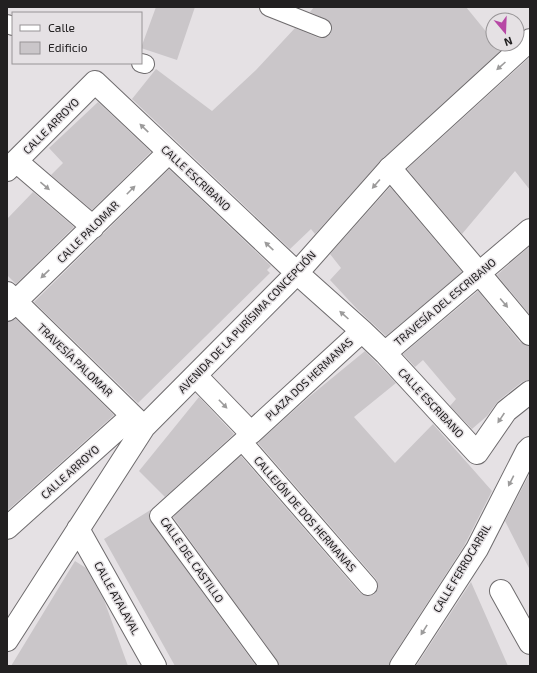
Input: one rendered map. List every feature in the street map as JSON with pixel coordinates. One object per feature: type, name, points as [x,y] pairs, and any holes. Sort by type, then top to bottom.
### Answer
[{"type":"street","name":"AVENIDA DE LA PURÍSIMA CONCEPCIÓN","points":[[7,640],[78,529],[138,422],[196,376],[297,273],[390,168],[530,40]]},
{"type":"street","name":"CALLE ESCRIBANO","points":[[95,82],[297,273]]},
{"type":"street","name":"CALLE ARROYO","points":[[11,165],[95,82]]},
{"type":"street","name":"CALLE PALOMAR","points":[[10,302],[93,227],[168,152]]},
{"type":"street","points":[[11,165],[93,227]]},
{"type":"street","points":[[390,168],[530,334]]},
{"type":"street","name":"TRAVESÍA DEL ESCRIBANO","points":[[362,331],[385,353],[530,230]]},
{"type":"street","name":"PLAZA DOS HERMANAS","points":[[246,437],[362,331],[297,273]]},
{"type":"street","name":"TRAVESÍA PALOMAR","points":[[10,302],[138,422]]},
{"type":"street","name":"CALLE ESCRIBANO","points":[[385,353],[477,453],[506,411],[530,392]]},
{"type":"street","points":[[196,376],[246,437]]},
{"type":"street","name":"CALLE ARROYO","points":[[7,528],[138,422]]},
{"type":"street","name":"CALLE FERROCARRIL","points":[[401,666],[476,549],[527,451],[530,448]]},
{"type":"street","name":"CALLE ATALAYAL","points":[[78,529],[155,666]]},
{"type":"street","points":[[501,591],[530,643]]},
{"type":"lane","points":[[269,7],[322,28]]},
{"type":"lane","name":"CALLEJÓN DE DOS HERMANAS","points":[[246,437],[368,586]]},
{"type":"lane","name":"CALLE DEL CASTILLO","points":[[246,437],[159,516],[269,666]]},
{"type":"building","points":[[156,7],[195,7],[177,60],[142,48]]},
{"type":"building","points":[[314,7],[466,7],[485,30],[485,52],[499,52],[382,159],[315,234],[311,229],[290,249],[132,99],[156,69],[212,111],[256,70],[295,28],[319,38],[329,36],[332,31],[330,22],[310,12]]},
{"type":"building","points":[[530,57],[530,190],[515,171],[462,234],[407,169]]},
{"type":"building","points":[[98,102],[151,152],[92,210],[51,175],[63,163],[49,148]]},
{"type":"building","points":[[169,169],[271,266],[267,270],[270,273],[138,403],[34,302]]},
{"type":"building","points":[[390,187],[462,272],[386,336],[357,309],[330,280],[341,268],[330,254]]},
{"type":"building","points":[[33,192],[74,227],[16,284],[7,275],[7,219]]},
{"type":"building","points":[[530,246],[530,315],[497,275]]},
{"type":"building","points":[[478,291],[520,342],[530,346],[530,380],[522,382],[498,401],[487,416],[472,429],[450,406],[456,399],[423,360],[415,367],[403,354]]},
{"type":"building","points":[[16,319],[114,415],[7,511],[7,322]]},
{"type":"building","points":[[365,351],[396,383],[354,417],[395,463],[433,424],[492,491],[464,546],[391,659],[389,666],[279,666],[277,660],[173,517],[241,456],[360,593],[370,596],[375,594],[378,584],[376,579],[258,443],[309,397]]},
{"type":"building","points":[[199,397],[234,434],[165,497],[139,471]]},
{"type":"building","points":[[530,473],[530,570],[505,521]]},
{"type":"building","points":[[152,509],[149,517],[151,522],[256,666],[175,666],[104,539]]},
{"type":"building","points":[[75,561],[86,568],[104,600],[128,666],[11,666]]},
{"type":"building","points":[[471,582],[508,666],[416,666]]}]
